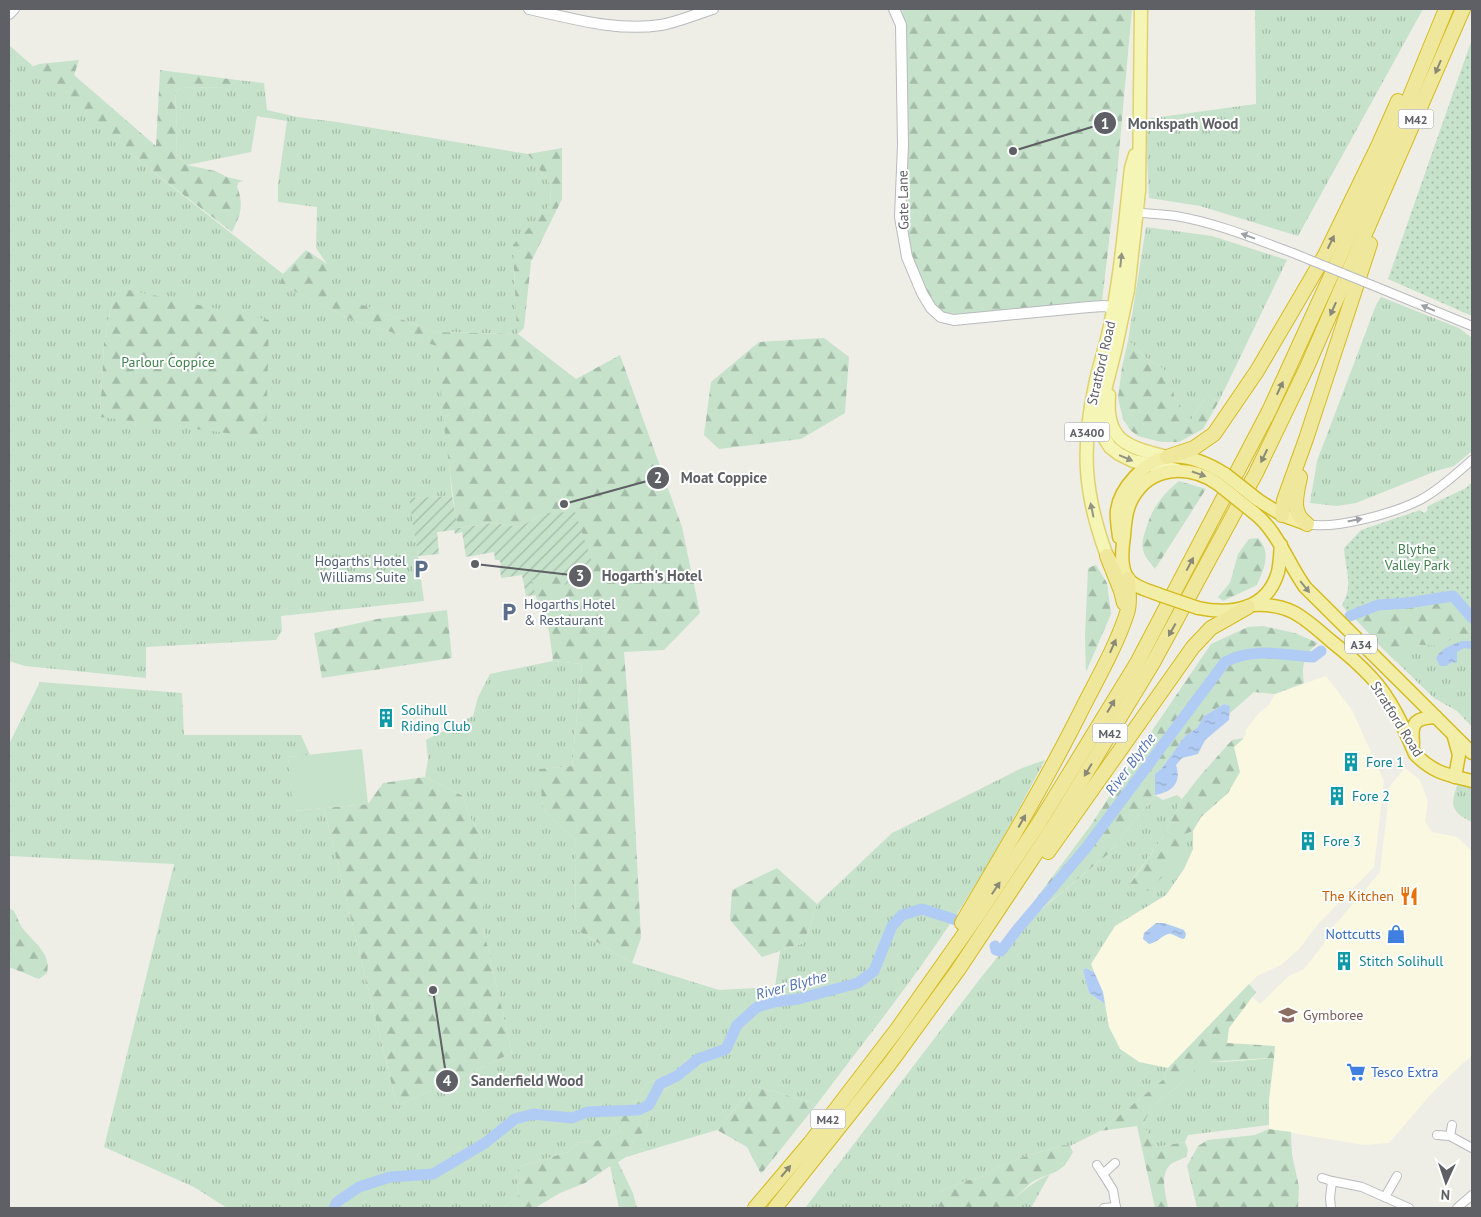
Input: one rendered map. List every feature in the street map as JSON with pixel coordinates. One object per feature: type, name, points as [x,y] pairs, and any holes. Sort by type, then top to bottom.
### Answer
[{"type":"highway","points":[[898,1028],[1018,830],[1064,746],[1124,622],[1129,606],[1127,578],[1117,520],[1120,500],[1128,484],[1150,465],[1194,448],[1214,434],[1260,365],[1324,255],[1379,144],[1418,56],[1444,9]]},
{"type":"highway","name":"M42","points":[[755,1208],[810,1143],[898,1028],[1039,823],[1141,654],[1269,411],[1383,162],[1444,9]]},
{"type":"highway","name":"M42","points":[[775,1208],[844,1123],[908,1039],[997,913],[1054,826],[1154,662],[1256,474],[1374,216],[1463,9]]},
{"type":"highway","points":[[844,1123],[904,1058],[1193,647],[1211,628],[1251,606],[1272,586],[1278,571],[1284,500],[1372,238],[1374,216]]},
{"type":"highway","points":[[1306,439],[1296,496],[1296,510],[1300,519],[1307,524]]},
{"type":"highway","points":[[1167,457],[1202,462],[1255,506],[1307,524]]},
{"type":"highway","points":[[1122,553],[1128,511],[1134,495],[1154,477],[1178,470],[1222,479]]},
{"type":"highway","name":"A34","points":[[1255,506],[1261,518],[1280,543]]},
{"type":"highway","name":"Stratford Road","points":[[1280,543],[1304,587],[1472,754]]},
{"type":"highway","points":[[1107,556],[1123,600],[1124,622]]},
{"type":"highway","name":"A34","points":[[1127,578],[1136,585],[1198,608],[1226,611],[1251,606]]},
{"type":"highway","name":"Stratford Road","points":[[1251,606],[1278,606],[1293,611],[1350,657],[1372,678],[1382,692],[1419,758],[1436,771],[1472,781]]},
{"type":"highway","points":[[1413,749],[1412,730],[1414,724],[1421,718],[1436,717]]},
{"type":"highway","name":"A34","points":[[1452,735],[1459,755],[1454,777]]},
{"type":"main road","name":"Stratford Road","points":[[1127,578],[1107,556],[1092,510],[1085,451],[1087,424],[1093,392],[1132,261],[1131,211],[1140,168],[1138,140],[1141,9]]},
{"type":"main road","name":"Stratford Road","points":[[1119,309],[1116,351],[1100,410],[1099,421],[1101,431],[1110,447],[1118,454],[1133,461],[1178,470]]},
{"type":"main road","points":[[1116,351],[1108,408],[1111,426],[1117,435],[1135,449],[1167,457]]},
{"type":"street","points":[[9,14],[14,9]]},
{"type":"street","points":[[528,9],[622,27],[662,25],[712,9]]},
{"type":"street","name":"Gate Lane","points":[[894,9],[901,25],[903,145],[900,217],[907,257],[922,293],[931,308],[941,317],[954,320],[1089,307],[1119,309]]},
{"type":"street","points":[[1131,211],[1175,216],[1230,230],[1293,253],[1472,326]]},
{"type":"street","points":[[1307,524],[1328,525],[1357,520],[1420,500],[1472,460]]},
{"type":"street","points":[[1450,1136],[1452,1126]]},
{"type":"street","points":[[1437,1136],[1450,1136],[1472,1148]]},
{"type":"street","points":[[1103,1174],[1115,1163]]},
{"type":"street","points":[[1097,1165],[1113,1190],[1116,1208],[1104,1208]]},
{"type":"street","points":[[1385,1197],[1396,1176]]},
{"type":"street","points":[[1322,1178],[1362,1186],[1410,1208]]},
{"type":"street","points":[[1330,1208],[1332,1181]]},
{"type":"street","points":[[1457,1208],[1472,1196]]},
{"type":"shaded area","points":[[1326,676],[1352,710],[1384,781],[1374,867],[1318,924],[1299,949],[1281,965],[1257,976],[1168,1068],[1139,1062],[1120,1049],[1109,1027],[1103,992],[1091,964],[1115,926],[1166,895],[1184,869],[1193,849],[1193,831],[1201,817],[1228,793],[1234,746],[1246,734],[1245,731],[1258,714],[1269,705],[1275,694]]},
{"type":"shaded area","points":[[1405,768],[1420,780],[1428,802],[1425,821],[1432,832],[1457,837],[1472,851],[1472,1056],[1432,1093],[1389,1143],[1364,1145],[1269,1129],[1269,1100],[1227,1043],[1229,1028],[1252,997],[1260,1004],[1289,976],[1304,969],[1323,945],[1329,932],[1380,872],[1390,786]]},
{"type":"green space","points":[[902,9],[1132,9],[1117,174],[1102,301],[984,313],[942,314],[928,299],[911,257],[907,215],[905,34]]},
{"type":"green space","points":[[1255,9],[1423,9],[1298,236],[1200,206],[1149,198],[1145,119],[1256,104]]},
{"type":"green space","points":[[1472,39],[1472,316],[1388,279]]},
{"type":"green space","points":[[9,45],[147,167],[283,274],[281,284],[355,321],[438,346],[452,496],[410,498],[424,601],[281,616],[282,631],[276,640],[146,647],[146,678],[25,666],[9,661]],"holes":[[[113,297],[100,416],[104,343]]]},
{"type":"green space","points":[[79,60],[74,75],[156,146],[160,70],[237,80],[229,87],[181,88],[175,92],[176,154],[187,165],[215,171],[227,177],[244,181],[239,182],[237,186],[241,205],[238,220],[232,232],[147,167],[32,67],[39,64]]},
{"type":"green space","points":[[237,80],[264,83],[267,110],[297,117],[528,154],[550,184],[551,204],[542,214],[514,271],[518,334],[436,332],[326,292],[327,264],[316,248],[317,207],[278,202],[278,184],[287,121],[257,116],[251,152],[187,165],[176,154],[175,92],[181,88],[229,87]]},
{"type":"green space","points":[[562,148],[562,199],[531,262],[524,328],[518,334],[576,379],[620,355],[682,527],[700,613],[664,650],[624,652],[631,742],[641,938],[632,963],[575,929],[576,841],[543,809],[539,769],[572,766],[582,664],[553,661],[549,631],[530,581],[560,571],[565,585],[544,513],[520,527],[493,523],[457,528],[444,425],[437,346],[355,321],[280,284],[283,274],[306,250],[327,264],[327,292],[436,332],[517,334],[513,245],[551,204],[550,184],[528,154]]},
{"type":"green space","points":[[1146,227],[1212,236],[1287,260],[1219,401],[1207,395],[1191,420],[1179,406],[1174,395],[1172,382],[1165,371],[1149,360],[1128,341]]},
{"type":"green space","name":"Parlour Coppice","points":[[125,289],[269,320],[266,438],[100,417],[104,343],[113,297]]},
{"type":"green space","points":[[1381,297],[1459,328],[1472,338],[1472,451],[1454,466],[1436,471],[1356,503],[1337,506],[1310,503],[1317,461],[1376,305]]},
{"type":"green space","points":[[824,338],[849,357],[845,413],[801,439],[719,449],[704,435],[711,382],[759,342]]},
{"type":"green space","points":[[1128,341],[1149,360],[1165,371],[1172,382],[1174,395],[1179,406],[1191,420],[1207,395],[1219,401],[1203,429],[1179,442],[1161,442],[1138,436],[1130,430],[1123,419],[1118,398]]},
{"type":"green space","points":[[1179,481],[1206,489],[1155,569],[1143,550],[1144,535],[1158,502]]},
{"type":"green space","name":"Blythe Valley Park","points":[[1472,482],[1472,618],[1452,596],[1407,603],[1378,605],[1350,616],[1342,605],[1348,590],[1344,548],[1361,530],[1420,510],[1424,513],[1427,511],[1428,506],[1466,488]]},
{"type":"green space","points":[[452,496],[458,528],[493,523],[520,527],[544,513],[575,512],[593,565],[565,585],[560,571],[531,581],[536,595],[526,596],[522,575],[501,578],[501,563],[499,560],[495,560],[494,552],[466,557],[462,532],[455,534],[454,530],[437,532],[439,554],[418,556],[409,498]]},
{"type":"green space","points":[[1258,538],[1265,549],[1266,555],[1264,567],[1257,585],[1223,601],[1218,597],[1230,583],[1238,554],[1249,539]]},
{"type":"green space","points":[[1096,565],[1107,583],[1111,614],[1086,672],[1085,637],[1088,568]]},
{"type":"green space","points":[[1472,582],[1472,633],[1458,636],[1439,646],[1411,644],[1395,661],[1342,605]]},
{"type":"green space","points":[[1378,605],[1472,618],[1472,727],[1457,711],[1434,698],[1378,644]]},
{"type":"green space","points":[[447,610],[452,658],[322,678],[314,633],[377,619]]},
{"type":"green space","points":[[1263,626],[1295,633],[1318,643],[1309,652],[1303,666],[1304,683],[1275,694],[1254,692],[1229,714],[1230,706],[1224,704],[1204,716],[1197,728],[1185,736],[1162,768],[1155,774],[1155,795],[1108,854],[1029,919],[1026,912],[1091,825],[1211,644],[1248,627]]},
{"type":"green space","points":[[553,661],[582,664],[572,766],[540,769],[543,809],[576,841],[575,929],[632,963],[719,990],[775,987],[780,951],[804,943],[817,904],[892,833],[1022,768],[1045,760],[990,860],[954,918],[904,989],[817,1104],[754,1086],[717,1130],[626,1157],[634,1140],[645,1131],[658,1093],[677,1083],[669,1075],[647,1083],[633,1105],[613,1116],[622,1131],[596,1141],[578,1143],[568,1152],[519,1167],[516,1175],[519,1195],[504,1208],[227,1208],[194,1187],[104,1147],[174,864],[9,856],[9,744],[40,682],[182,693],[184,735],[301,735],[310,755],[288,757],[294,811],[324,808],[397,1106],[512,1053],[483,927],[483,839],[471,819],[463,796],[425,777],[428,759],[426,740],[473,716],[478,697],[490,674]]},
{"type":"green space","points":[[1244,738],[1234,747],[1240,772],[1228,793],[1201,817],[1193,831],[1185,834],[1183,855],[1149,891],[1130,884],[1163,837],[1182,799],[1232,740]]},
{"type":"green space","points":[[362,749],[368,804],[293,811],[288,757]]},
{"type":"green space","points":[[425,777],[463,796],[471,819],[483,839],[483,927],[512,1053],[397,1106],[324,808],[368,804],[383,783]]},
{"type":"green space","points":[[1458,783],[1472,786],[1472,822],[1459,815],[1454,807],[1453,802]]},
{"type":"green space","points":[[1155,795],[1163,800],[1177,795],[1182,799],[1163,837],[1130,883],[1185,834],[1193,831],[1193,849],[1184,869],[1166,895],[1115,926],[1091,964],[1094,972],[1086,968],[1083,970],[1089,993],[1105,1004],[1109,1027],[1120,1049],[1139,1062],[1168,1068],[1164,1079],[1100,1131],[1070,1146],[1064,1145],[1017,1159],[998,1167],[985,1176],[965,1181],[940,1192],[959,1208],[805,1208],[979,980],[1025,923],[1108,854]]},
{"type":"green space","points":[[777,868],[817,904],[804,943],[762,957],[730,920],[732,890]]},
{"type":"green space","points":[[9,908],[14,911],[21,926],[44,953],[48,966],[47,973],[39,979],[9,967]]},
{"type":"green space","points":[[1249,984],[1256,992],[1229,1028],[1227,1043],[1275,1046],[1274,1058],[1203,1062],[1178,1086],[1151,1107],[1143,1125],[1157,1147],[1185,1142],[1188,1150],[1186,1157],[1171,1164],[1165,1173],[1164,1185],[1168,1208],[1155,1208],[1137,1126],[1100,1131],[1164,1079],[1168,1068]]},
{"type":"green space","points":[[1274,1058],[1269,1100],[1269,1125],[1188,1135],[1185,1142],[1157,1147],[1143,1125],[1151,1107],[1178,1086],[1203,1061],[1224,1062]]},
{"type":"green space","points":[[669,1075],[677,1083],[658,1093],[645,1131],[634,1140],[626,1157],[618,1162],[633,1193],[637,1208],[619,1208],[610,1166],[585,1183],[560,1193],[535,1208],[504,1208],[519,1195],[516,1175],[519,1167],[568,1152],[578,1143],[596,1141],[622,1131],[613,1116],[633,1105],[647,1083]]},
{"type":"green space","points":[[754,1086],[817,1104],[761,1174],[747,1147],[717,1130]]},
{"type":"green space","points":[[1269,1129],[1291,1132],[1292,1154],[1299,1187],[1298,1208],[1197,1208],[1187,1166],[1198,1146],[1208,1140],[1255,1135]]},
{"type":"green space","points":[[1064,1145],[1070,1146],[1073,1152],[1064,1166],[1056,1172],[1032,1182],[1014,1199],[1014,1208],[937,1208],[940,1192],[965,1181],[985,1176],[998,1167],[1017,1159]]},
{"type":"green space","points":[[1050,1174],[1031,1208],[1014,1208],[1014,1199],[1031,1185]]},
{"type":"water","points":[[1463,641],[1472,641],[1472,649],[1464,648],[1457,652],[1457,662],[1440,666],[1436,658],[1441,652],[1451,645]]},
{"type":"water","points":[[1224,704],[1230,706],[1229,720],[1205,740],[1198,754],[1182,758],[1176,765],[1178,777],[1174,786],[1166,792],[1155,795],[1155,774],[1162,768],[1185,736],[1197,728],[1204,716]]},
{"type":"water","points":[[1156,923],[1164,923],[1184,930],[1185,938],[1169,934],[1149,944],[1143,939],[1144,933]]},
{"type":"water","points":[[1086,968],[1094,972],[1103,992],[1105,1004],[1089,993],[1083,970]]},
{"type":"waterway","name":"River Blythe","points":[[1350,616],[1378,605],[1453,596],[1472,618]]},
{"type":"waterway","name":"River Blythe","points":[[995,946],[996,950],[1001,951],[1086,848],[1225,662],[1236,657],[1257,653],[1313,657],[1321,651]]},
{"type":"waterway","name":"River Blythe","points":[[334,1208],[337,1202],[359,1187],[390,1177],[433,1174],[485,1143],[515,1119],[533,1114],[572,1118],[587,1112],[638,1110],[649,1105],[660,1084],[677,1076],[698,1059],[726,1049],[737,1025],[757,1007],[774,1002],[798,999],[858,983],[874,971],[892,926],[902,915],[922,909],[956,920]]},
{"type":"place","name":"Monkspath Wood","points":[[1013,151]]},
{"type":"place","name":"Moat Coppice","points":[[564,504]]},
{"type":"place","name":"Hogarth's Hotel","points":[[475,564]]},
{"type":"place","name":"Hogarths Hotel Williams Suite","points":[[421,569]]},
{"type":"place","name":"Hogarths Hotel & Restaurant","points":[[509,612]]},
{"type":"place","name":"Solihull Riding Club","points":[[386,718]]},
{"type":"place","name":"Fore 1","points":[[1351,762]]},
{"type":"place","name":"Fore 2","points":[[1337,796]]},
{"type":"place","name":"Fore 3","points":[[1308,841]]},
{"type":"place","name":"The Kitchen","points":[[1409,896]]},
{"type":"place","name":"Nottcutts","points":[[1396,934]]},
{"type":"place","name":"Stitch Solihull","points":[[1344,961]]},
{"type":"place","name":"Sanderfield Wood","points":[[433,990]]},
{"type":"place","name":"Gymboree","points":[[1288,1015]]},
{"type":"place","name":"Tesco Extra","points":[[1356,1072]]}]
